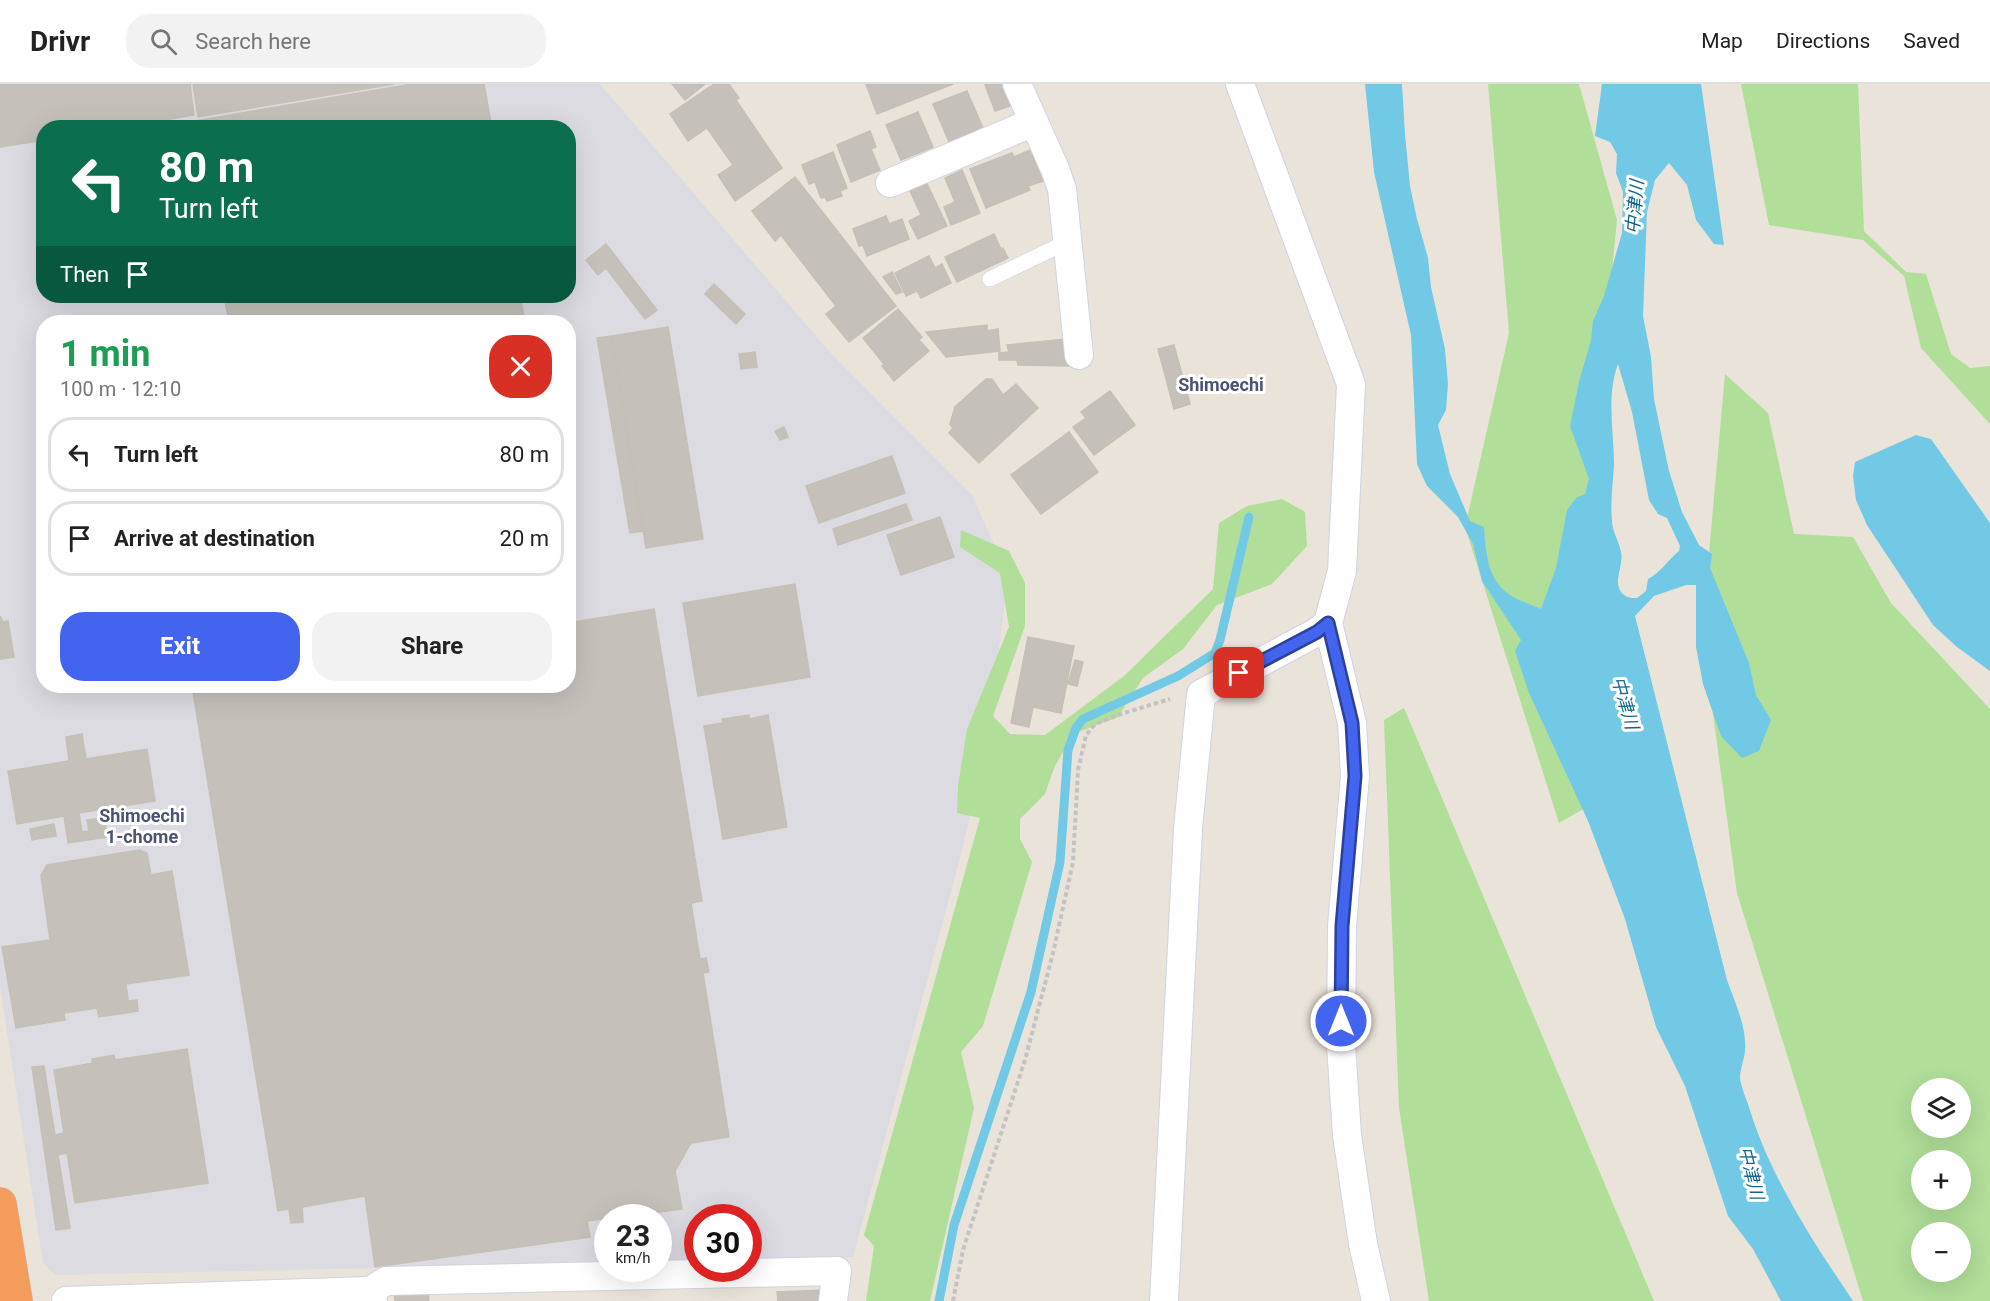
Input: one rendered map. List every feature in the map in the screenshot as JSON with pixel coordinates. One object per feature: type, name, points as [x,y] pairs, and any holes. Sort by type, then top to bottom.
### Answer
[{"type":"highway","points":[[0,1204],[16,1301]]},
{"type":"street","points":[[1017,84],[1062,189],[1079,356]]},
{"type":"street","points":[[1240,84],[1352,384],[1342,571],[1328,623],[1352,723],[1355,776],[1342,926],[1341,1045],[1347,1135],[1363,1244],[1376,1301]]},
{"type":"street","points":[[890,183],[1034,122]]},
{"type":"street","points":[[1164,1301],[1188,829],[1201,694],[1317,632],[1328,623]]},
{"type":"street","points":[[66,1301],[372,1296],[386,1281],[837,1271],[832,1301]]},
{"type":"lane","points":[[990,279],[1067,242]]},
{"type":"path","points":[[952,1301],[963,1250],[1025,1060],[1053,953],[1073,862],[1078,770],[1086,735],[1095,724],[1121,714],[1167,700],[1201,694]]},
{"type":"shaded area","points":[[0,84],[600,84],[828,350],[972,495],[1008,576],[986,750],[960,858],[853,1257],[762,1259],[762,1204],[684,1204],[684,1261],[672,1261],[672,1204],[594,1204],[594,1263],[55,1275],[43,1263],[0,987]]},
{"type":"green space","points":[[1488,84],[1579,84],[1617,220],[1578,611],[1599,800],[1559,823],[1465,527],[1509,333]]},
{"type":"green space","points":[[1741,84],[1858,84],[1864,231],[1906,272],[1926,274],[1951,354],[1970,368],[1990,366],[1990,424],[1921,348],[1904,276],[1863,240],[1769,225]]},
{"type":"green space","points":[[1725,374],[1768,413],[1794,534],[1853,537],[1891,603],[1990,709],[1990,1301],[1863,1301],[1737,893],[1702,632]]},
{"type":"green space","points":[[1282,499],[1305,512],[1307,546],[1272,584],[1217,605],[1183,649],[1143,678],[1118,717],[1073,734],[1054,768],[1045,794],[1020,819],[1020,839],[1032,862],[983,1026],[961,1052],[974,1108],[930,1301],[866,1301],[874,1246],[864,1235],[980,818],[957,813],[958,786],[967,729],[1009,627],[1000,573],[960,547],[961,530],[1009,551],[1025,583],[1025,626],[993,716],[1010,734],[1045,735],[1124,676],[1213,589],[1219,523],[1247,506]]},
{"type":"green space","points":[[1404,708],[1654,1301],[1429,1301],[1399,1108],[1384,720]]},
{"type":"water","name":"中津川","points":[[1365,84],[1402,84],[1410,186],[1428,258],[1431,287],[1445,349],[1448,384],[1446,410],[1438,425],[1450,474],[1470,521],[1484,527],[1487,557],[1493,576],[1506,592],[1541,609],[1556,568],[1567,510],[1576,498],[1585,494],[1589,479],[1570,426],[1591,340],[1593,321],[1604,296],[1622,233],[1623,192],[1616,173],[1617,154],[1610,142],[1595,136],[1602,84],[1701,84],[1724,245],[1714,244],[1696,220],[1687,185],[1669,163],[1655,180],[1647,212],[1643,316],[1651,357],[1654,399],[1669,471],[1682,512],[1699,545],[1712,554],[1710,568],[1749,663],[1756,695],[1771,720],[1759,751],[1742,758],[1721,736],[1703,684],[1696,647],[1696,585],[1686,585],[1654,596],[1635,616],[1727,980],[1742,1024],[1745,1051],[1740,1078],[1743,1091],[1768,1156],[1793,1206],[1853,1301],[1781,1301],[1753,1249],[1728,1216],[1685,1086],[1656,1027],[1625,919],[1588,821],[1529,693],[1515,651],[1521,640],[1482,581],[1473,544],[1458,517],[1427,486],[1417,464],[1411,335],[1374,172]],"holes":[[[1618,364],[1632,412],[1649,500],[1658,514],[1667,518],[1680,546],[1679,551],[1648,579],[1646,591],[1637,598],[1625,595],[1619,587],[1618,577],[1622,557],[1612,521],[1614,465],[1611,401]]]},
{"type":"water","points":[[1916,435],[1931,439],[1990,523],[1990,671],[1957,647],[1933,625],[1867,525],[1856,500],[1853,476],[1855,462]]},
{"type":"building","points":[[0,84],[190,84],[194,115],[165,120],[36,120],[36,141],[0,147]]},
{"type":"building","points":[[193,84],[394,84],[198,117]]},
{"type":"building","points":[[412,84],[484,84],[491,120],[200,120]]},
{"type":"building","points":[[672,84],[705,84],[685,100]]},
{"type":"building","points":[[714,84],[729,84],[739,98],[736,100],[782,168],[735,201],[718,175],[733,165],[707,128],[688,141],[670,114]]},
{"type":"building","points":[[866,84],[953,84],[877,114]]},
{"type":"building","points":[[1002,84],[1010,106],[995,111],[985,85]]},
{"type":"building","points":[[967,91],[983,128],[949,142],[933,104]]},
{"type":"building","points":[[918,112],[933,147],[901,160],[886,125]]},
{"type":"building","points":[[870,131],[876,147],[871,149],[880,170],[851,182],[837,145]]},
{"type":"building","points":[[1030,150],[1043,181],[1028,186],[1030,190],[986,208],[970,169],[1012,153],[1014,157]]},
{"type":"building","points":[[833,152],[847,188],[840,191],[842,196],[827,201],[825,197],[821,198],[815,182],[809,184],[802,165]]},
{"type":"building","points":[[962,170],[980,213],[951,225],[944,207],[955,202],[945,178]]},
{"type":"building","points":[[795,177],[896,306],[849,342],[826,314],[836,306],[781,235],[775,241],[752,211]]},
{"type":"building","points":[[927,184],[947,226],[918,239],[909,221],[921,215],[910,191]]},
{"type":"building","points":[[886,216],[889,224],[902,219],[909,239],[867,256],[863,245],[859,246],[853,229]]},
{"type":"building","points":[[994,234],[1008,258],[957,282],[945,257]]},
{"type":"building","points":[[606,244],[657,310],[645,319],[606,268],[598,275],[586,260]]},
{"type":"building","points":[[929,256],[935,268],[942,264],[951,283],[921,298],[917,291],[906,296],[895,273]]},
{"type":"building","points":[[892,272],[902,292],[896,294],[883,277]]},
{"type":"building","points":[[714,284],[745,314],[736,324],[705,294]]},
{"type":"building","points":[[225,303],[521,303],[524,315],[228,315]]},
{"type":"building","points":[[898,309],[922,337],[919,340],[929,351],[894,381],[882,366],[884,364],[863,338]]},
{"type":"building","points":[[987,325],[987,331],[998,329],[1000,351],[946,357],[926,332]]},
{"type":"building","points":[[668,327],[703,539],[646,548],[611,336]]},
{"type":"building","points":[[611,336],[643,531],[630,533],[597,338]]},
{"type":"building","points":[[1067,339],[1070,366],[1018,365],[1017,360],[999,360],[999,353],[1009,352],[1007,345]]},
{"type":"building","points":[[1174,345],[1190,404],[1174,409],[1158,349]]},
{"type":"building","points":[[755,352],[757,367],[741,369],[739,354]]},
{"type":"building","points":[[986,379],[992,379],[1003,395],[1016,384],[1038,408],[979,463],[949,433],[953,428],[950,424],[955,407]]},
{"type":"building","points":[[1110,391],[1135,425],[1094,455],[1073,427],[1086,418],[1081,412]]},
{"type":"building","points":[[784,427],[788,437],[780,440],[775,431]]},
{"type":"building","points":[[1069,432],[1098,472],[1041,514],[1011,475]]},
{"type":"building","points":[[892,456],[905,493],[819,523],[806,486]]},
{"type":"building","points":[[906,504],[912,520],[838,545],[833,529]]},
{"type":"building","points":[[940,517],[954,557],[901,575],[887,535]]},
{"type":"building","points":[[795,584],[810,677],[698,696],[683,603]]},
{"type":"building","points":[[654,609],[702,901],[691,903],[700,959],[706,958],[709,972],[703,973],[729,1137],[691,1143],[675,1171],[682,1209],[672,1210],[672,1204],[594,1204],[594,1220],[587,1221],[590,1237],[375,1267],[365,1196],[302,1207],[303,1222],[291,1223],[289,1209],[278,1211],[193,693],[576,693],[576,622]]},
{"type":"building","points":[[0,616],[3,622],[8,621],[14,657],[0,659]]},
{"type":"building","points":[[1028,637],[1074,646],[1061,713],[1033,707],[1029,727],[1011,723]]},
{"type":"building","points":[[1075,660],[1083,662],[1077,686],[1068,684]]},
{"type":"building","points":[[749,715],[749,719],[768,715],[787,827],[723,839],[704,726],[723,723],[722,719]]},
{"type":"building","points":[[82,734],[86,759],[147,749],[155,801],[79,813],[82,832],[89,831],[87,820],[104,818],[107,837],[68,843],[64,816],[17,824],[8,771],[69,761],[66,737]]},
{"type":"building","points":[[54,824],[56,836],[32,840],[30,829]]},
{"type":"building","points":[[139,850],[147,853],[151,875],[172,871],[189,975],[126,984],[128,1001],[137,1000],[138,1011],[99,1017],[97,1008],[64,1013],[65,1020],[16,1028],[2,947],[50,940],[41,875],[47,865]]},
{"type":"building","points":[[187,1049],[208,1183],[75,1203],[67,1153],[58,1155],[70,1228],[56,1230],[32,1067],[44,1066],[55,1135],[64,1133],[54,1070],[93,1063],[92,1059],[114,1055],[115,1060]]},
{"type":"building","points":[[824,1290],[822,1301],[778,1301],[777,1292]]},
{"type":"building","points":[[428,1293],[429,1301],[395,1301],[394,1294]]},
{"type":"waterway","points":[[939,1301],[954,1225],[1031,992],[1060,862],[1068,750],[1076,728],[1083,719],[1178,676],[1215,653],[1249,517]]},
{"type":"district","name":"Shimoechi","points":[[1221,385]]},
{"type":"district","name":"Shimoechi 1-chome","points":[[142,826]]},
{"type":"route","points":[[1239,673],[1317,632],[1328,623],[1352,723],[1355,776],[1342,926],[1341,1021]]}]
